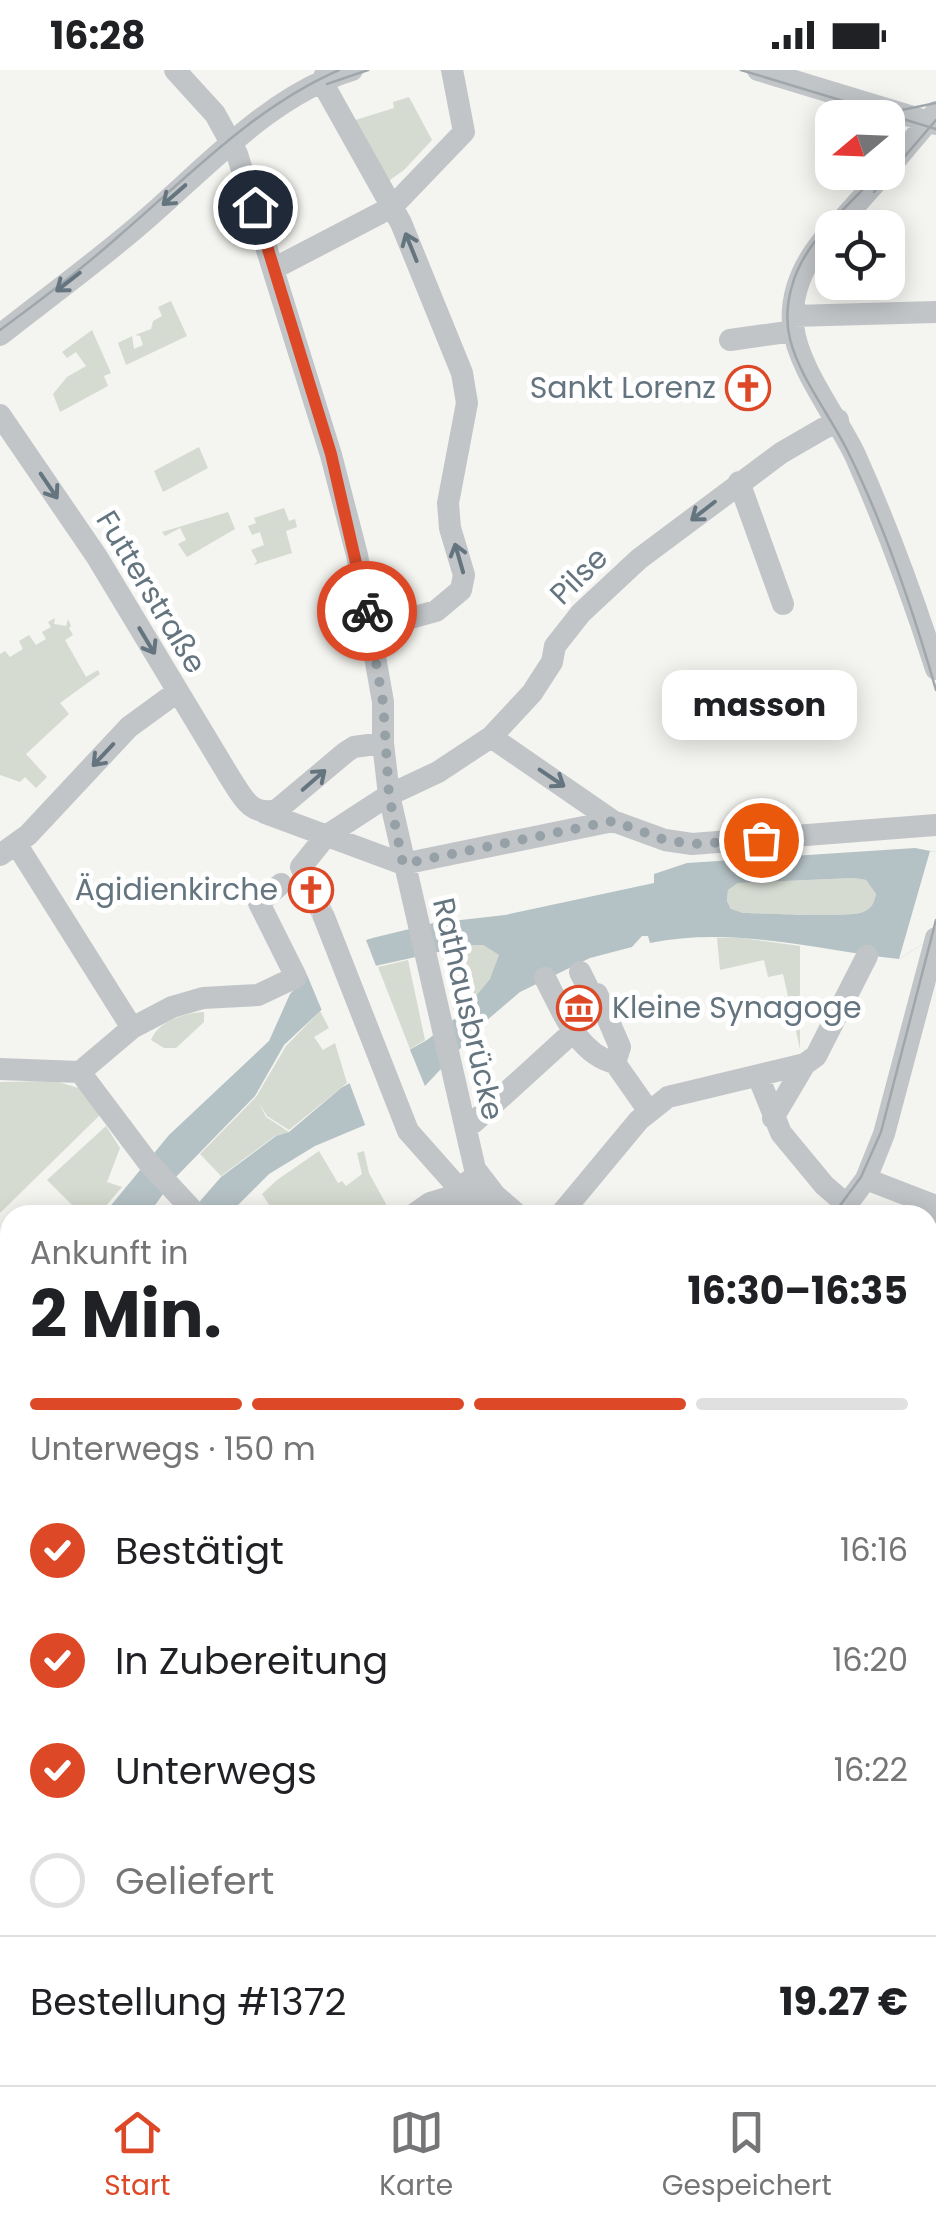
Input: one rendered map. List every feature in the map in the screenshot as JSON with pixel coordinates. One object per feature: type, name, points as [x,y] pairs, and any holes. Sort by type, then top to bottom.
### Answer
[{"type":"street","name":"Rathausbrücke","points":[[175,70],[215,114],[232,144],[331,454],[371,629],[383,702],[389,795],[475,1168]]},
{"type":"street","points":[[0,334],[142,223],[282,105],[325,76],[352,70]]},
{"type":"street","points":[[273,269],[392,207],[464,132],[452,70]]},
{"type":"street","points":[[760,73],[934,119],[905,151]]},
{"type":"street","points":[[325,76],[392,207],[462,373],[468,403],[448,503],[450,528],[464,576],[460,590],[448,604],[436,610],[371,629]]},
{"type":"street","points":[[851,210],[869,190]]},
{"type":"street","points":[[815,255],[798,283],[794,324],[811,373],[838,420],[928,612],[936,669]]},
{"type":"street","points":[[730,340],[794,324],[936,312]]},
{"type":"street","name":"Futterstraße","points":[[0,415],[97,556],[177,692],[256,808]]},
{"type":"street","name":"Pilse","points":[[258,995],[296,976],[259,903],[296,875],[326,836],[389,795],[438,772],[490,737],[538,684],[552,662],[555,646],[581,613],[639,559],[739,482],[838,420]]},
{"type":"street","points":[[739,482],[783,604]]},
{"type":"street","points":[[132,1028],[8,850],[129,726],[177,692]]},
{"type":"street","points":[[490,737],[613,821],[665,840],[692,844],[751,841],[936,825]]},
{"type":"street","points":[[256,808],[283,806],[346,752],[383,743]]},
{"type":"street","points":[[256,808],[403,864],[613,821]]},
{"type":"street","points":[[324,917],[408,1131],[461,1197]]},
{"type":"street","points":[[842,1205],[866,1179],[884,1134],[936,938]]},
{"type":"street","points":[[568,1205],[648,1110],[668,1097],[805,1064],[816,1056],[867,956]]},
{"type":"street","points":[[580,972],[592,994],[596,994],[620,1047],[604,1062]]},
{"type":"street","points":[[545,978],[577,1036],[648,1110]]},
{"type":"street","points":[[0,1069],[80,1072],[132,1028],[172,1007],[203,998],[258,995],[284,1003]]},
{"type":"street","points":[[465,1124],[474,1122],[577,1036]]},
{"type":"street","points":[[774,1118],[805,1064]]},
{"type":"street","points":[[80,1072],[147,1161],[188,1205]]},
{"type":"street","points":[[758,1076],[781,1133],[824,1185],[833,1205]]},
{"type":"street","points":[[461,1197],[475,1168]]},
{"type":"street","points":[[475,1168],[489,1205]]},
{"type":"street","points":[[866,1179],[920,1205]]},
{"type":"street","points":[[434,1205],[461,1197],[489,1205]]},
{"type":"shaded area","points":[[409,97],[432,140],[404,170],[383,185],[349,122],[394,108],[393,102]]},
{"type":"shaded area","points":[[171,301],[187,336],[126,365],[118,343],[132,336],[134,349],[143,345],[140,336],[135,335],[151,329],[153,321],[162,316],[158,307]]},
{"type":"shaded area","points":[[92,330],[111,373],[104,376],[108,386],[60,412],[53,394],[67,377],[86,366],[76,352],[67,358],[62,352]]},
{"type":"shaded area","points":[[199,447],[208,468],[163,492],[154,471]]},
{"type":"shaded area","points":[[284,508],[289,521],[295,519],[297,527],[286,531],[292,553],[254,565],[257,561],[251,550],[264,545],[260,532],[252,535],[248,526],[256,523],[254,518]]},
{"type":"shaded area","points":[[228,512],[235,529],[187,557],[178,544],[186,540],[180,528],[165,536],[162,532]]},
{"type":"shaded area","points":[[55,618],[54,624],[66,626],[68,619],[73,635],[65,640],[86,677],[98,670],[100,674],[60,703],[69,714],[26,754],[47,777],[36,788],[25,777],[20,782],[0,775],[0,654],[5,651],[10,657],[23,649],[19,641],[29,635],[36,645],[46,639],[42,632],[51,627],[48,622]]},
{"type":"shaded area","points":[[915,848],[936,852],[936,936],[899,959],[744,938],[681,938],[650,943],[648,936],[642,936],[632,947],[590,958],[520,992],[486,1021],[424,1087],[365,1125],[315,1146],[269,1174],[238,1205],[197,1205],[221,1177],[276,1136],[289,1132],[341,1088],[427,1040],[462,1013],[490,979],[499,955],[483,945],[470,945],[366,968],[284,1045],[255,1096],[173,1180],[155,1205],[111,1205],[169,1135],[269,1041],[290,994],[313,969],[352,943],[434,923],[505,915],[654,883],[654,874],[687,863]],"holes":[[[854,878],[866,880],[876,894],[869,909],[855,914],[743,913],[731,909],[727,901],[728,890],[738,883]]]},
{"type":"shaded area","points":[[866,880],[876,894],[871,907],[855,914],[743,913],[732,910],[727,901],[728,890],[738,883]]},
{"type":"shaded area","points":[[717,938],[800,946],[800,1049],[783,974],[768,977],[764,960],[720,970]]},
{"type":"shaded area","points":[[483,945],[499,955],[483,990],[455,1018],[451,999],[459,997],[452,963],[444,964],[441,952]]},
{"type":"shaded area","points":[[408,960],[425,1040],[410,1049],[378,967]]},
{"type":"shaded area","points":[[320,1011],[329,1028],[314,1037],[323,1050],[335,1043],[347,1083],[289,1130],[267,1116],[259,1103],[266,1117],[289,1132],[275,1136],[221,1176],[200,1154],[256,1097],[286,1046]]},
{"type":"shaded area","points":[[204,1012],[204,1022],[176,1048],[164,1048],[151,1040],[173,1019]]},
{"type":"shaded area","points":[[55,1081],[82,1089],[100,1115],[8,1205],[0,1205],[0,1082]]},
{"type":"shaded area","points":[[106,1126],[120,1148],[107,1182],[122,1187],[107,1205],[72,1205],[47,1180]]},
{"type":"shaded area","points":[[319,1151],[338,1183],[342,1181],[346,1186],[362,1174],[357,1153],[364,1151],[369,1173],[387,1205],[269,1205],[262,1194]]},
{"type":"pier","points":[[930,851],[936,852],[936,936],[899,959]]},
{"type":"pier","points":[[371,934],[372,938],[366,940],[378,971],[368,973],[323,1013],[305,970],[349,939]]},
{"type":"pier","points":[[408,1045],[427,1091],[367,1130],[348,1079]]},
{"type":"tunnel","points":[[304,874],[324,917]]},
{"type":"tram line","points":[[0,330],[91,260],[251,123],[308,85],[339,70]]},
{"type":"tram line","points":[[327,84],[368,70]]},
{"type":"tram line","points":[[741,70],[936,129]]},
{"type":"tram line","points":[[905,109],[936,103]]},
{"type":"tram line","points":[[874,192],[936,120]]},
{"type":"tram line","points":[[862,190],[806,254],[790,293],[788,326],[801,368],[842,440],[875,511],[936,690]]},
{"type":"tram line","points":[[840,1205],[861,1177],[881,1132],[936,920]]},
{"type":"way so far","points":[[367,611],[383,702],[389,795],[403,864],[613,821],[665,840],[692,844],[761,840]]},
{"type":"place","name":"Sankt Lorenz","points":[[748,388]]},
{"type":"place","name":"masson","points":[[761,840]]},
{"type":"place","name":"Ägidienkirche","points":[[311,890]]},
{"type":"place","name":"Kleine Synagoge","points":[[579,1008]]},
{"type":"route","points":[[255,207],[331,454],[367,611]]}]
